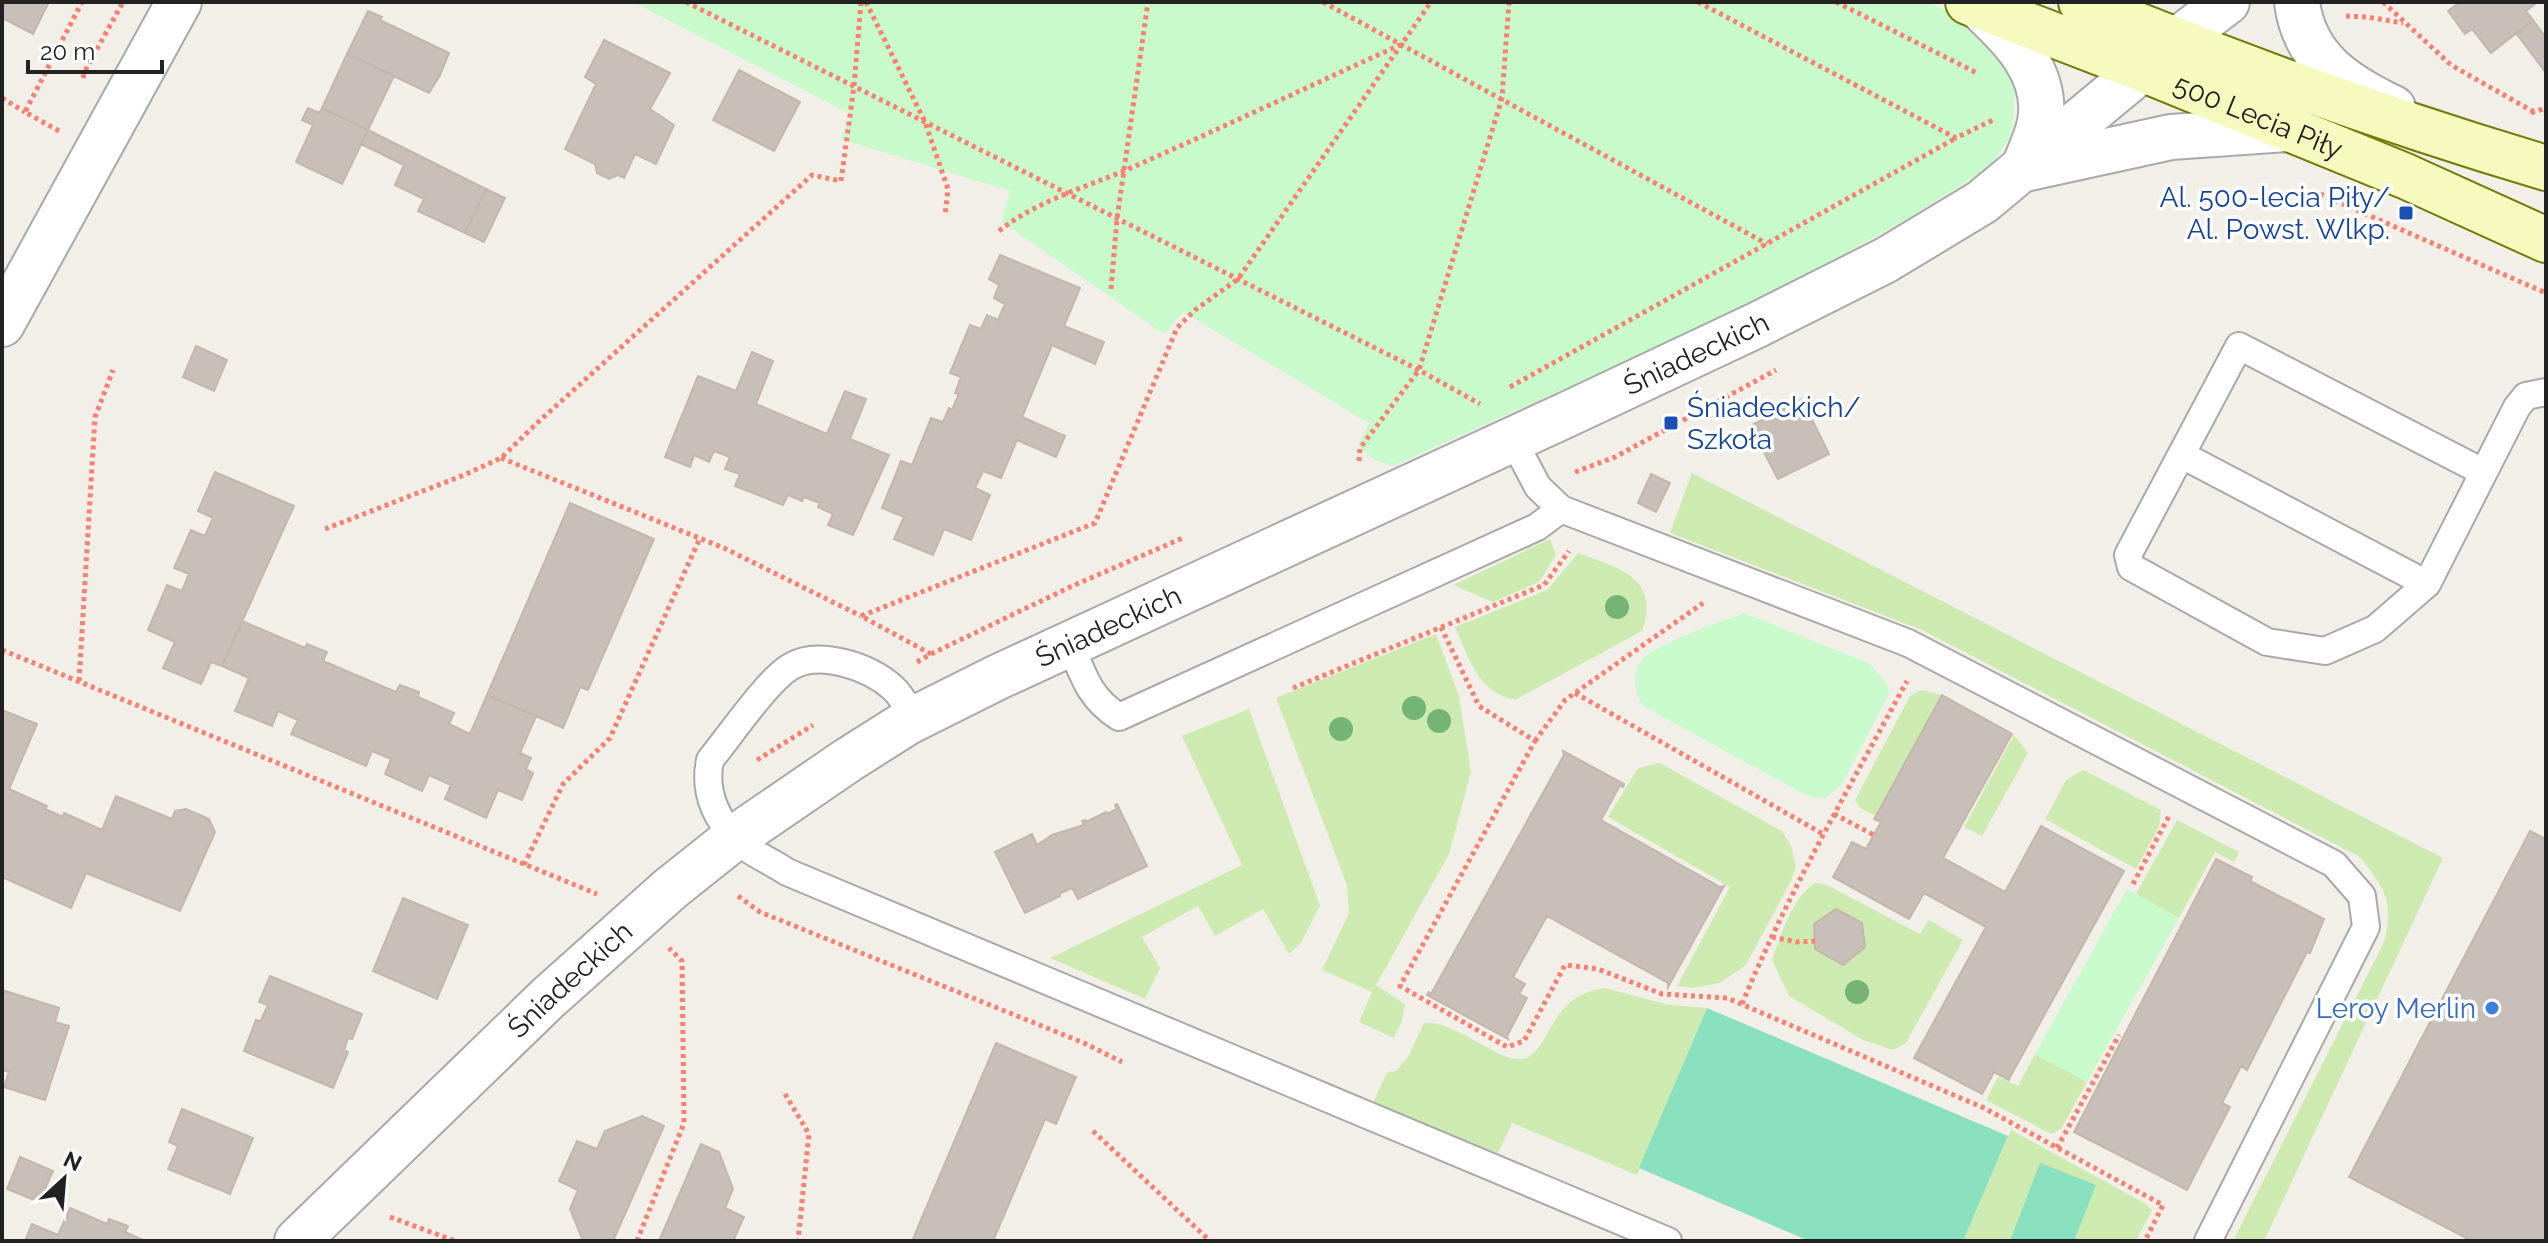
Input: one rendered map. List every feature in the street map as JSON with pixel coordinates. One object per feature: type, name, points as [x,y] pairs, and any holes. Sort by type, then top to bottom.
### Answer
[{"type":"street","points":[[2,324],[179,2]]},
{"type":"street","name":"500 Lecia Piły","points":[[2081,2],[2236,65],[2471,146],[2546,168]]},
{"type":"street","name":"Śniadeckich","points":[[297,1241],[630,923],[734,838],[848,760],[914,719],[1070,643],[1513,440],[1757,325],[1886,260],[1982,202],[2227,2]]},
{"type":"street","points":[[2297,2],[2299,20],[2318,58],[2372,98],[2471,146]]},
{"type":"street","points":[[1973,4],[2006,31],[2025,57],[2039,85],[2042,102],[2040,124],[2023,169]]},
{"type":"street","name":"500 Lecia Piły","points":[[1973,4],[2405,176],[2546,240]]},
{"type":"street","name":"Śniadeckich","points":[[2023,169],[2171,137],[2289,129]]},
{"type":"lane","points":[[2483,472],[2239,346],[2128,555],[2131,567],[2267,642],[2325,651],[2375,629],[2427,584],[2517,407],[2526,396],[2546,392]]},
{"type":"lane","points":[[1513,440],[1538,487],[1561,509],[1908,643],[2334,864],[2362,896],[2366,927],[2208,1241]]},
{"type":"lane","points":[[2182,455],[2427,584]]},
{"type":"lane","points":[[1070,643],[1087,685],[1100,705],[1119,717],[1537,527],[1561,509]]},
{"type":"lane","points":[[914,719],[896,690],[860,667],[838,662],[807,661],[792,665],[778,677],[710,760],[706,777],[710,801],[734,838],[787,872],[1668,1241]]},
{"type":"path","points":[[25,112],[82,2]]},
{"type":"path","points":[[686,2],[1419,370],[1480,404]]},
{"type":"path","points":[[325,529],[501,458],[812,175],[841,181],[864,2]]},
{"type":"path","points":[[864,2],[925,122],[948,189],[945,216]]},
{"type":"path","points":[[1111,289],[1117,219],[1148,2]]},
{"type":"path","points":[[1323,2],[1767,244]]},
{"type":"path","points":[[861,616],[1095,523],[1177,328],[1195,310],[1238,279],[1431,2]]},
{"type":"path","points":[[1367,461],[1359,464],[1360,448],[1419,370],[1502,98],[1509,2]]},
{"type":"path","points":[[1698,2],[1956,138]]},
{"type":"path","points":[[2383,2],[2451,65],[2534,112]]},
{"type":"path","points":[[999,231],[1021,213],[1124,171],[1401,44]]},
{"type":"path","points":[[2,98],[67,135]]},
{"type":"path","points":[[1507,389],[1956,138],[1998,118]]},
{"type":"path","points":[[79,682],[95,417],[113,370]]},
{"type":"path","points":[[1467,411],[1494,396]]},
{"type":"path","points":[[501,458],[700,538],[861,616],[931,654]]},
{"type":"path","points":[[1293,688],[1544,585],[1589,520]]},
{"type":"path","points":[[883,681],[931,654],[1070,587],[1192,534]]},
{"type":"path","points":[[524,865],[563,784],[610,738],[700,538]]},
{"type":"path","points":[[1715,595],[1565,700],[1535,741],[1400,986],[1507,1047],[1524,1041],[1565,965],[1598,969],[1662,994],[1727,998],[1984,1108],[2163,1205],[2145,1241]]},
{"type":"path","points":[[1441,627],[1479,706],[1535,741]]},
{"type":"path","points":[[2,650],[599,895],[630,923],[670,949],[682,961],[684,1123],[637,1241]]},
{"type":"path","points":[[1742,1004],[1823,834],[1911,674]]},
{"type":"path","points":[[1575,693],[1823,834]]},
{"type":"path","points":[[709,791],[816,723]]},
{"type":"path","points":[[2133,884],[2174,808]]},
{"type":"path","points":[[1834,814],[1874,835]]},
{"type":"path","points":[[738,896],[760,912],[1084,1043],[1122,1062]]},
{"type":"path","points":[[1772,937],[1797,942],[1815,941]]},
{"type":"path","points":[[2057,1148],[2119,1035]]},
{"type":"path","points":[[785,1094],[809,1134],[798,1241]]},
{"type":"path","points":[[1093,1131],[1210,1241]]},
{"type":"path","points":[[390,1217],[455,1241]]},
{"type":"green space","points":[[633,2],[1925,2],[1957,14],[2005,57],[2015,86],[2013,118],[2010,138],[1989,167],[1909,218],[1757,302],[1393,466],[1375,460],[1358,446],[1369,423],[1183,312],[1164,334],[1002,222],[1010,191],[840,139],[852,115]]},
{"type":"green space","points":[[1692,473],[2443,858],[2264,1241],[2233,1241],[2384,942],[2388,905],[2381,887],[2360,857],[1922,630],[1670,533]]},
{"type":"green space","points":[[1550,539],[1556,555],[1539,582],[1493,602],[1453,585]]},
{"type":"green space","points":[[1578,553],[1621,570],[1641,587],[1646,598],[1642,631],[1515,700],[1502,696],[1483,682],[1476,672],[1455,627],[1547,590]]},
{"type":"green space","points":[[1744,613],[1870,664],[1887,684],[1889,694],[1842,784],[1826,798],[1814,798],[1802,793],[1643,706],[1640,701],[1635,685],[1636,675],[1645,657],[1670,642]]},
{"type":"green space","points":[[1436,634],[1459,696],[1471,772],[1449,854],[1376,985],[1405,1004],[1394,1038],[1359,1022],[1372,992],[1322,970],[1349,913],[1347,885],[1276,698]]},
{"type":"green space","points":[[1921,690],[1942,695],[1876,816],[1860,808],[1855,800],[1910,696]]},
{"type":"green space","points":[[1249,709],[1320,906],[1301,943],[1289,954],[1263,909],[1215,936],[1198,906],[1142,937],[1160,968],[1145,999],[1050,958],[1242,865],[1182,736]]},
{"type":"green space","points":[[2014,735],[2028,753],[1982,836],[1964,827]]},
{"type":"green space","points":[[1660,763],[1782,831],[1791,846],[1796,866],[1791,881],[1746,965],[1720,983],[1693,988],[1677,986],[1730,887],[1608,817],[1638,768]]},
{"type":"green space","points":[[2083,770],[2161,810],[2159,827],[2136,869],[2045,819],[2066,780]]},
{"type":"green space","points":[[2177,820],[2239,852],[2234,862],[2215,852],[2179,918],[2136,894]]},
{"type":"green space","points":[[1816,883],[1827,885],[1920,934],[1929,920],[1963,940],[1906,1043],[1893,1050],[1863,1040],[1789,996],[1772,960],[1795,906],[1808,888]]},
{"type":"green space","points":[[2127,889],[2179,918],[2087,1082],[2035,1054]]},
{"type":"green space","points":[[1605,988],[1669,1005],[1707,1008],[1637,1175],[1512,1123],[1498,1153],[1373,1103],[1387,1072],[1396,1071],[1408,1057],[1424,1023],[1451,1028],[1504,1056],[1526,1058],[1540,1046],[1567,1005],[1582,994]]},
{"type":"green space","points":[[1707,1008],[2008,1136],[1963,1241],[1809,1241],[1639,1168]]},
{"type":"green space","points":[[2035,1054],[2087,1082],[2061,1129],[2051,1134],[1986,1100],[1998,1077],[2018,1086]]},
{"type":"green space","points":[[2011,1130],[2146,1204],[2152,1210],[2136,1241],[1963,1241]]},
{"type":"green space","points":[[2040,1163],[2096,1185],[2074,1241],[2010,1241]]},
{"type":"building","points":[[2,2],[49,2],[33,34],[2,18]]},
{"type":"building","points":[[2460,2],[2534,2],[2526,11],[2533,20],[2491,53],[2472,29],[2465,34],[2448,11]]},
{"type":"building","points":[[368,11],[382,17],[380,20],[449,53],[429,93],[347,54]]},
{"type":"building","points":[[2533,20],[2546,38],[2546,73],[2516,33]]},
{"type":"building","points":[[604,40],[670,73],[650,109],[674,125],[656,164],[635,154],[624,178],[618,175],[609,179],[597,173],[595,164],[565,149],[596,84],[585,77]]},
{"type":"building","points":[[347,54],[394,76],[368,130],[322,108]]},
{"type":"building","points":[[739,70],[800,102],[774,151],[713,120]]},
{"type":"building","points":[[308,108],[319,113],[322,108],[368,130],[342,184],[296,162],[313,125],[302,120]]},
{"type":"building","points":[[368,130],[486,189],[465,233],[418,211],[424,199],[395,185],[404,165],[361,144]]},
{"type":"building","points":[[486,189],[505,198],[484,242],[465,233]]},
{"type":"building","points":[[1000,255],[1080,288],[1064,326],[1104,342],[1095,364],[1052,345],[1022,417],[1065,436],[1056,457],[1017,440],[1001,478],[983,471],[975,488],[990,495],[971,540],[944,529],[933,555],[894,539],[904,517],[882,508],[901,461],[912,465],[931,418],[943,422],[949,408],[952,410],[959,394],[955,393],[961,377],[950,373],[970,325],[981,329],[987,315],[998,320],[1005,304],[994,298],[999,285],[989,279]]},
{"type":"building","points":[[196,346],[227,360],[214,391],[183,377]]},
{"type":"building","points":[[752,352],[773,361],[756,404],[827,434],[845,391],[866,399],[850,439],[889,455],[853,535],[828,525],[833,514],[818,507],[820,503],[804,497],[802,501],[788,495],[783,505],[735,486],[740,474],[725,469],[730,457],[714,451],[709,462],[694,455],[690,467],[665,457],[698,376],[736,391]]},
{"type":"building","points":[[1802,399],[1829,454],[1778,479],[1750,426]]},
{"type":"building","points":[[215,472],[294,506],[222,666],[211,662],[201,684],[163,668],[175,642],[148,630],[167,585],[182,591],[189,574],[174,568],[191,530],[205,536],[213,518],[198,511]]},
{"type":"building","points":[[1651,474],[1670,483],[1656,512],[1638,503]]},
{"type":"building","points":[[570,503],[654,539],[588,690],[580,687],[563,728],[487,695]]},
{"type":"building","points":[[242,621],[305,648],[307,644],[327,652],[323,661],[396,692],[400,685],[419,692],[418,697],[454,713],[449,724],[470,734],[487,695],[536,716],[520,753],[531,758],[526,769],[533,773],[522,800],[498,790],[486,818],[445,799],[451,785],[429,775],[422,791],[385,774],[391,759],[372,751],[366,766],[291,734],[298,720],[278,711],[272,726],[235,711],[249,678],[222,666]]},
{"type":"building","points":[[1942,695],[2012,734],[1943,858],[2005,892],[2041,826],[2124,871],[2009,1080],[1994,1072],[1982,1094],[1914,1058],[1986,927],[1924,893],[1909,919],[1833,877],[1852,842],[1866,849],[1881,822],[1874,819]]},
{"type":"building","points":[[2,710],[37,724],[9,789],[47,806],[45,809],[63,817],[64,813],[102,830],[116,796],[172,819],[175,811],[186,809],[209,819],[215,832],[180,911],[86,873],[71,908],[2,877]]},
{"type":"building","points":[[1563,751],[1624,784],[1623,787],[1620,785],[1601,820],[1720,887],[1724,886],[1668,987],[1668,983],[1547,916],[1513,977],[1525,984],[1519,994],[1527,998],[1508,1039],[1427,995],[1429,992],[1431,994],[1564,755]]},
{"type":"building","points":[[1117,804],[1147,866],[1078,899],[1072,888],[1025,913],[995,852],[1032,834],[1037,845],[1052,835],[1084,825],[1082,821],[1117,809]]},
{"type":"building","name":"Leroy Merlin","points":[[2530,831],[2546,839],[2546,1241],[2472,1241],[2349,1177]]},
{"type":"building","points":[[2216,859],[2252,877],[2250,881],[2324,919],[2310,953],[2307,952],[2247,1070],[2241,1066],[2222,1103],[2230,1107],[2187,1190],[2074,1132]]},
{"type":"building","points":[[403,898],[468,925],[437,999],[373,971]]},
{"type":"building","points":[[1836,909],[1862,923],[1865,947],[1843,965],[1815,949],[1814,924]]},
{"type":"building","points":[[270,976],[362,1014],[352,1039],[348,1038],[344,1050],[348,1052],[333,1088],[244,1051],[256,1020],[260,1022],[268,1005],[259,1002]]},
{"type":"building","points":[[2,990],[59,1008],[55,1022],[69,1026],[45,1100],[4,1087],[9,1072],[2,1070]]},
{"type":"building","points":[[996,1043],[1076,1077],[1056,1124],[1045,1119],[993,1241],[912,1241]]},
{"type":"building","points":[[182,1109],[253,1138],[230,1194],[168,1169],[178,1146],[169,1142]]},
{"type":"building","points":[[642,1116],[664,1126],[613,1241],[583,1241],[570,1209],[578,1190],[559,1181],[577,1141],[597,1149],[605,1131]]},
{"type":"building","points":[[701,1144],[719,1152],[733,1189],[725,1208],[744,1217],[733,1241],[659,1241]]},
{"type":"building","points":[[20,1157],[53,1171],[39,1202],[7,1189]]},
{"type":"building","points":[[70,1208],[107,1224],[109,1219],[128,1226],[125,1232],[145,1241],[25,1241],[32,1224],[58,1235]]},
{"type":"place","name":"Al. 500-lecia Piły/ Al. Powst. Wlkp.","points":[[2406,213]]},
{"type":"place","name":"Śniadeckich/ Szkoła","points":[[1671,423]]},
{"type":"place","name":"Leroy Merlin","points":[[2492,1008]]}]
